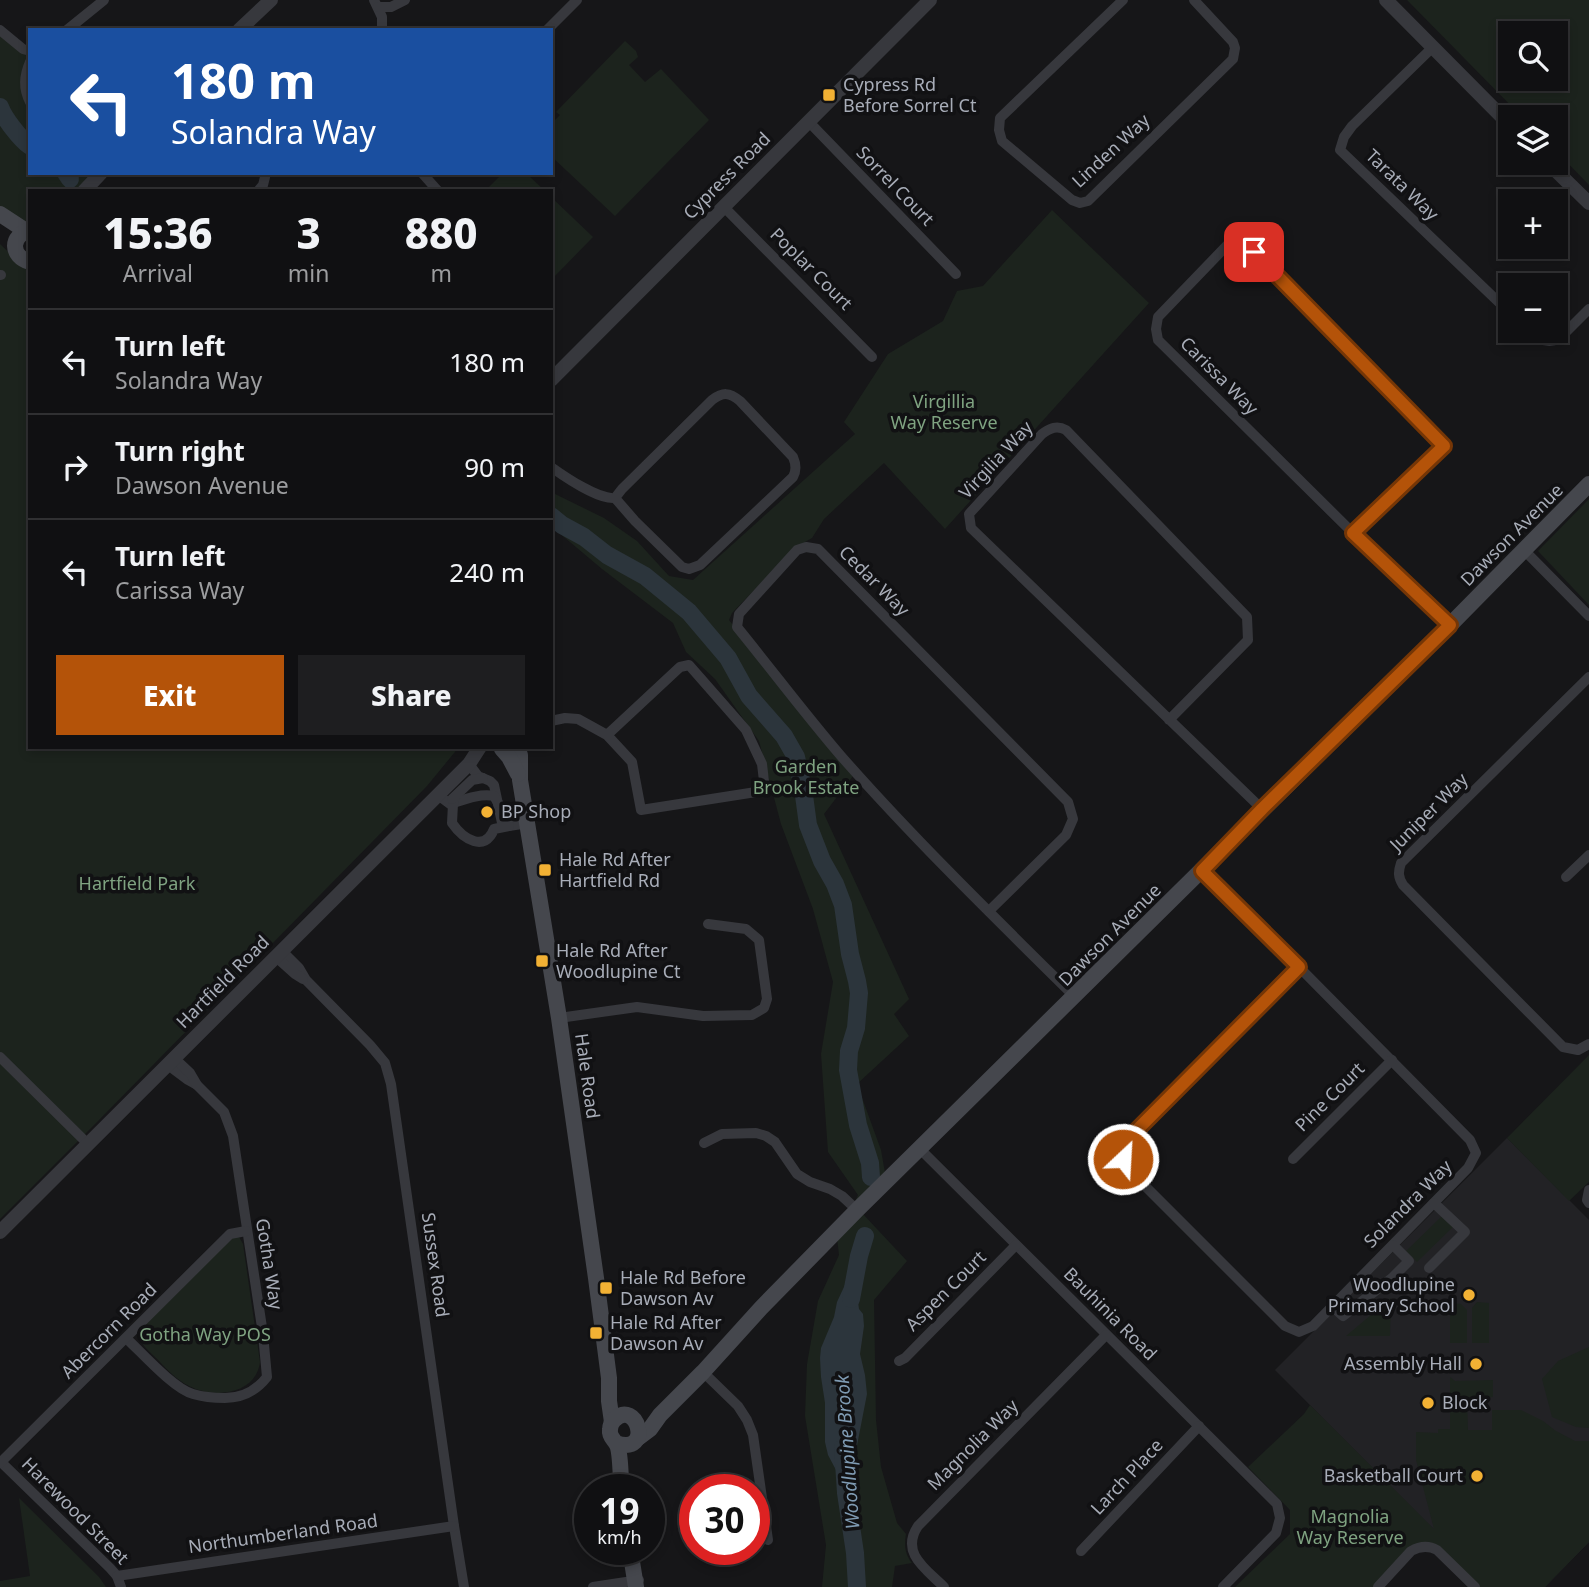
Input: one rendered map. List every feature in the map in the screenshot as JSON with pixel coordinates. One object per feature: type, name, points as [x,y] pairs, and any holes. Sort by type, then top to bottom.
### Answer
[{"type":"main road","points":[[0,214],[24,235]]},
{"type":"main road","points":[[0,219],[24,235]]},
{"type":"main road","points":[[24,235],[16,250],[18,256],[28,261]]},
{"type":"main road","name":"Dawson Avenue","points":[[628,1442],[650,1429],[761,1308],[857,1210],[1202,871],[1589,484]]},
{"type":"main road","name":"Hale Road","points":[[507,749],[520,755],[520,780],[559,1018],[609,1378],[609,1401],[623,1418]]},
{"type":"main road","points":[[628,1442],[613,1440],[610,1431],[623,1418],[660,1415]]},
{"type":"main road","points":[[621,1474],[619,1458],[628,1442],[639,1432],[636,1421],[623,1418]]},
{"type":"main road","points":[[627,1474],[628,1442]]},
{"type":"main road","points":[[634,1565],[639,1584]]},
{"type":"main road","points":[[638,1565],[639,1584]]},
{"type":"street","points":[[69,28],[104,0]]},
{"type":"street","points":[[241,28],[271,0]]},
{"type":"street","points":[[376,4],[391,8],[405,0]]},
{"type":"street","points":[[549,28],[577,0]]},
{"type":"street","name":"Cypress Road","points":[[553,378],[930,0]]},
{"type":"street","name":"Linden Way","points":[[1123,0],[1000,118],[1002,141],[1072,200],[1080,203],[1088,201],[1233,59],[1233,42],[1194,0]]},
{"type":"street","points":[[1386,0],[1498,113]]},
{"type":"street","points":[[376,4],[382,16],[382,28]]},
{"type":"street","points":[[0,30],[28,50]]},
{"type":"street","name":"Tarata Way","points":[[1433,47],[1352,126],[1344,137],[1340,150],[1498,301]]},
{"type":"street","points":[[28,69],[24,82],[28,98]]},
{"type":"street","name":"Sorrel Court","points":[[809,122],[956,274]]},
{"type":"street","points":[[86,189],[99,175]]},
{"type":"street","points":[[424,175],[436,189]]},
{"type":"street","points":[[1560,175],[1589,203]]},
{"type":"street","name":"Poplar Court","points":[[724,207],[872,357]]},
{"type":"street","name":"Carissa Way","points":[[1353,533],[1444,446],[1254,252],[1235,237],[1158,317],[1158,340],[1353,533],[1450,625]]},
{"type":"street","points":[[1568,330],[1589,309]]},
{"type":"street","points":[[553,468],[591,491],[609,499],[615,498],[712,400],[724,394],[740,401],[795,462],[793,477],[694,568],[682,567],[615,498]]},
{"type":"street","name":"Virgilia Way","points":[[1168,720],[1248,640],[1247,617],[1066,430],[1060,427],[1049,429],[969,514],[971,528],[1168,720],[1262,809]]},
{"type":"street","name":"Cedar Way","points":[[989,911],[1066,835],[1073,819],[1068,802],[818,549],[806,547],[797,550],[739,614],[737,627],[840,755],[934,857],[1075,996]]},
{"type":"street","points":[[1524,550],[1589,616]]},
{"type":"street","points":[[553,720],[578,719],[607,735],[632,762],[641,810],[756,792],[764,781],[762,764],[746,730],[693,668],[686,665],[680,667],[607,735]]},
{"type":"street","name":"Juniper Way","points":[[1589,677],[1401,863],[1399,876],[1403,886],[1563,1047],[1578,1050],[1589,1044]]},
{"type":"street","name":"Hartfield Road","points":[[0,1232],[279,954],[447,799],[474,757],[502,749]]},
{"type":"street","points":[[474,757],[474,772],[494,785],[501,820],[504,825],[509,826]]},
{"type":"street","points":[[447,799],[472,780],[483,778]]},
{"type":"street","points":[[447,799],[459,800],[487,795],[496,798],[498,803]]},
{"type":"street","points":[[447,799],[452,823],[473,842],[489,839],[494,829],[528,822]]},
{"type":"street","points":[[1566,877],[1589,855]]},
{"type":"street","name":"Solandra Way","points":[[1122,1149],[1126,1167],[1284,1326],[1299,1332],[1312,1326],[1393,1245],[1468,1168],[1476,1153],[1469,1140],[1392,1060],[1202,871]]},
{"type":"street","points":[[559,1018],[637,1007],[703,1016],[752,1015],[764,1008],[766,999],[760,940],[746,929],[708,924]]},
{"type":"street","name":"Sussex Road","points":[[279,954],[295,974],[306,980],[385,1063],[391,1084],[464,1587]]},
{"type":"street","points":[[1107,1149],[1122,1149],[1126,1141],[1299,967]]},
{"type":"street","points":[[0,1057],[88,1144]]},
{"type":"street","name":"Pine Court","points":[[1293,1159],[1392,1060]]},
{"type":"street","name":"Gotha Way","points":[[127,1339],[159,1371],[190,1394],[237,1398],[259,1388],[267,1377],[233,1136],[224,1112],[171,1061]]},
{"type":"street","points":[[704,1143],[722,1134],[756,1133],[766,1136],[775,1142],[797,1174],[842,1196],[857,1210]]},
{"type":"street","name":"Bauhinia Road","points":[[920,1149],[1277,1504],[1280,1518],[1276,1533],[1223,1587]]},
{"type":"street","points":[[1589,1190],[1589,1203]]},
{"type":"street","points":[[1429,1268],[1465,1232],[1434,1203]]},
{"type":"street","name":"Abercorn Road","points":[[0,1462],[230,1234],[246,1231]]},
{"type":"street","name":"Aspen Court","points":[[899,1361],[1016,1245]]},
{"type":"street","points":[[1332,1306],[1343,1317],[1409,1261],[1393,1245]]},
{"type":"street","name":"Magnolia Way","points":[[944,1587],[916,1558],[911,1543],[914,1532],[1106,1335]]},
{"type":"street","points":[[703,1372],[738,1406],[747,1420],[753,1436],[758,1474]]},
{"type":"street","name":"Larch Place","points":[[1081,1551],[1199,1426]]},
{"type":"street","name":"Harewood Street","points":[[0,1462],[119,1582]]},
{"type":"street","name":"Northumberland Road","points":[[119,1582],[454,1526]]},
{"type":"street","points":[[1378,1587],[1411,1551],[1430,1546],[1475,1587]]},
{"type":"street","points":[[593,1587],[639,1584]]},
{"type":"shaded area","name":"Woodlupine Primary School","points":[[1507,1138],[1589,1220],[1589,1542],[1545,1587],[1491,1587],[1275,1370]]},
{"type":"green space","points":[[1407,0],[1589,0],[1589,185],[1568,163],[1568,105],[1510,105]]},
{"type":"green space","points":[[0,31],[28,57],[28,175],[99,175],[90,185],[94,189],[28,189],[28,229],[0,214]]},
{"type":"green space","points":[[625,41],[636,51],[638,57],[629,65],[645,82],[661,69],[709,120],[615,216],[553,158],[553,122],[560,115],[556,112]]},
{"type":"green space","points":[[501,175],[528,175],[543,189],[487,189]]},
{"type":"green space","points":[[553,199],[593,237],[553,278]]},
{"type":"green space","points":[[1052,210],[1149,303],[945,529],[884,463],[824,519],[812,538],[796,547],[732,613],[729,620],[853,776],[824,814],[909,999],[894,1014],[909,1036],[857,1084],[881,1150],[887,1184],[862,1213],[907,1261],[874,1300],[876,1420],[881,1467],[897,1523],[906,1534],[906,1549],[912,1563],[895,1566],[892,1587],[822,1587],[826,1545],[805,1416],[807,1364],[818,1301],[839,1255],[837,1238],[858,1195],[828,1152],[821,1054],[833,982],[813,909],[781,824],[759,741],[715,679],[686,652],[673,623],[553,528],[553,493],[604,518],[637,541],[669,576],[693,580],[855,434],[844,422],[888,354],[943,321],[957,291],[983,286]]},
{"type":"green space","name":"Hartfield Park","points":[[0,244],[28,271],[28,749],[457,749],[427,786],[0,1219]]},
{"type":"green space","points":[[1589,499],[1589,605],[1538,551]]},
{"type":"green space","points":[[1589,1055],[1589,1182],[1569,1201],[1507,1138]]},
{"type":"green space","points":[[1442,1216],[1453,1227],[1417,1262],[1406,1251]]},
{"type":"green space","name":"Gotha Way POS","points":[[232,1237],[239,1237],[243,1244],[260,1362],[251,1382],[242,1388],[221,1393],[210,1392],[189,1386],[175,1377],[144,1345],[139,1330]]},
{"type":"green space","points":[[1391,1298],[1390,1336],[1346,1336]]},
{"type":"green space","points":[[1477,1302],[1489,1303],[1489,1343],[1472,1343],[1472,1308]]},
{"type":"green space","points":[[1450,1303],[1461,1304],[1467,1310],[1467,1343],[1450,1343]]},
{"type":"green space","points":[[1589,1347],[1589,1428],[1576,1427],[1552,1417],[1542,1379],[1558,1361]]},
{"type":"green space","name":"Magnolia Way Reserve","points":[[1450,1377],[1455,1381],[1493,1380],[1493,1397],[1467,1398],[1468,1430],[1492,1430],[1492,1410],[1521,1410],[1575,1441],[1589,1441],[1589,1542],[1545,1587],[1471,1587],[1430,1549],[1411,1551],[1375,1587],[1235,1587],[1290,1534],[1290,1510],[1248,1467],[1304,1414],[1310,1405],[1434,1529],[1416,1460],[1416,1432],[1438,1433],[1438,1429],[1450,1429]]},
{"type":"green space","points":[[19,1498],[106,1587],[0,1587],[0,1581],[30,1576]]},
{"type":"water","points":[[850,1274],[861,1276],[858,1302],[864,1326],[860,1354],[867,1394],[854,1461],[849,1469],[842,1472],[836,1470],[825,1442],[825,1403],[820,1358],[837,1302]]},
{"type":"waterway","name":"Woodlupine Brook","points":[[0,107],[13,128],[28,144]]},
{"type":"waterway","name":"Woodlupine Brook","points":[[67,175],[70,179]]},
{"type":"waterway","name":"Woodlupine Brook","points":[[553,518],[607,555],[645,576],[689,612],[728,658],[749,696],[784,736],[796,757],[808,825],[843,905],[857,981],[859,993],[856,1028],[849,1051],[848,1070],[871,1177]]},
{"type":"waterway","name":"Woodlupine Brook","points":[[851,1299],[865,1236]]},
{"type":"waterway","name":"Woodlupine Brook","points":[[843,1448],[857,1587]]},
{"type":"place","name":"Cypress Rd Before Sorrel Ct","points":[[829,95]]},
{"type":"place","name":"BP Shop","points":[[487,812]]},
{"type":"place","name":"Hale Rd After Hartfield Rd","points":[[545,870]]},
{"type":"place","name":"Hale Rd After Woodlupine Ct","points":[[542,961]]},
{"type":"place","name":"Hale Rd Before Dawson Av","points":[[606,1288]]},
{"type":"place","name":"Woodlupine Primary School","points":[[1469,1295]]},
{"type":"place","name":"Hale Rd After Dawson Av","points":[[596,1333]]},
{"type":"place","name":"Assembly Hall","points":[[1476,1364]]},
{"type":"place","name":"Block","points":[[1428,1403]]},
{"type":"place","name":"Basketball Court","points":[[1477,1476]]},
{"type":"route","points":[[1123,1159],[1122,1149],[1126,1141],[1299,967],[1202,871],[1450,625],[1353,533],[1444,446],[1254,252]]},
{"type":"park label","name":"Virgillia Way Reserve","points":[[944,412]]},
{"type":"park label","name":"Garden Brook Estate","points":[[806,777]]}]
